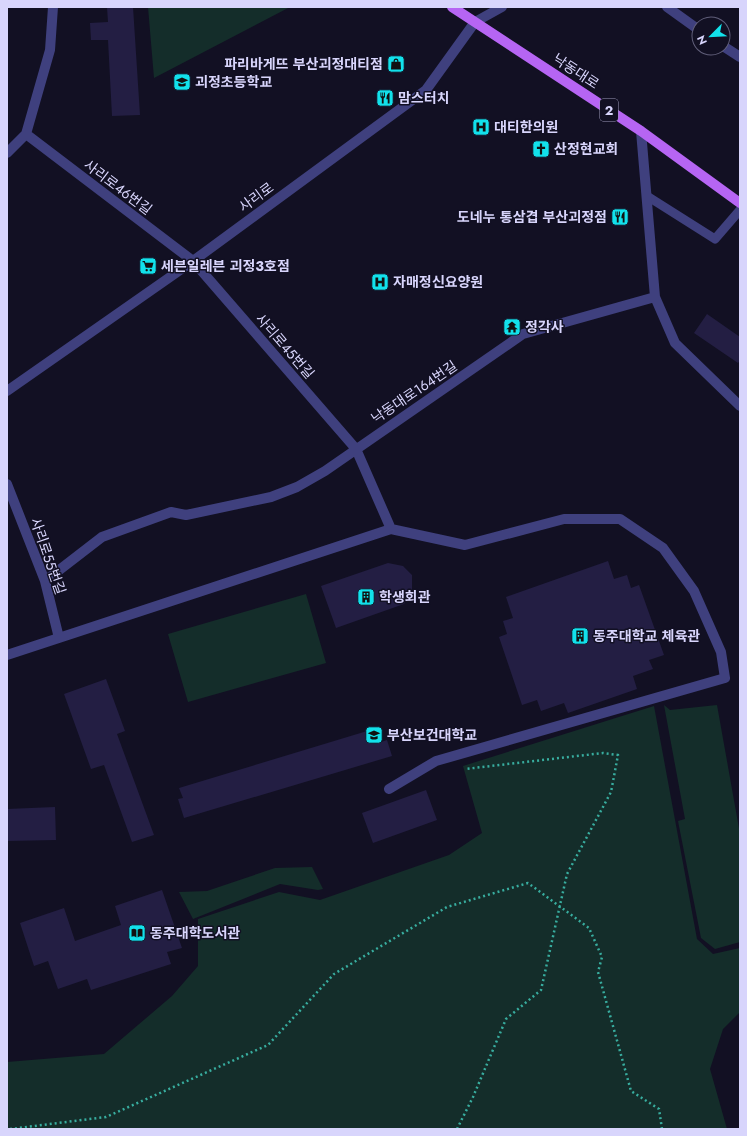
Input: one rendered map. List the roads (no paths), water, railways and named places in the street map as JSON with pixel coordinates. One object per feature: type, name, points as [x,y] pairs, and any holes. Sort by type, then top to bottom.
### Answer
[{"type":"main road","name":"낙동대로","points":[[452,7],[641,131],[740,203]]},
{"type":"street","points":[[7,153],[26,134],[50,50],[53,7]]},
{"type":"street","name":"사리로","points":[[7,390],[193,261],[426,90],[475,22],[502,7]]},
{"type":"street","points":[[667,7],[691,24]]},
{"type":"street","points":[[731,51],[740,57]]},
{"type":"street","points":[[641,131],[655,297],[675,343],[740,406]]},
{"type":"street","name":"사리로46번길","points":[[26,134],[193,261]]},
{"type":"street","name":"사리로45번길","points":[[193,261],[356,449],[391,529]]},
{"type":"street","name":"낙동대로164번길","points":[[45,581],[102,537],[171,512],[186,515],[271,497],[297,487],[325,471],[523,334],[655,297]]},
{"type":"street","name":"사리로55번길","points":[[7,484],[45,581],[59,638]]},
{"type":"street","points":[[7,655],[391,529],[465,544],[564,519],[620,519],[663,548],[694,591],[721,652],[725,678],[436,761],[388,790]]},
{"type":"lane","points":[[647,196],[716,239],[740,210]]},
{"type":"place","name":"파리바게뜨 부산괴정대티점","points":[[396,64]]},
{"type":"place","name":"괴정초등학교","points":[[182,82]]},
{"type":"place","name":"맘스터치","points":[[385,98]]},
{"type":"place","name":"대티한의원","points":[[481,127]]},
{"type":"place","name":"산정현교회","points":[[541,149]]},
{"type":"place","name":"도네누 통삼겹 부산괴정점","points":[[620,217]]},
{"type":"place","name":"세븐일레븐 괴정3호점","points":[[148,266]]},
{"type":"place","name":"자매정신요양원","points":[[380,282]]},
{"type":"place","name":"정각사","points":[[512,327]]},
{"type":"place","name":"학생회관","points":[[366,597]]},
{"type":"place","name":"동주대학교 체육관","points":[[580,636]]},
{"type":"place","name":"부산보건대학교","points":[[374,735]]},
{"type":"place","name":"동주대학도서관","points":[[137,933]]}]
